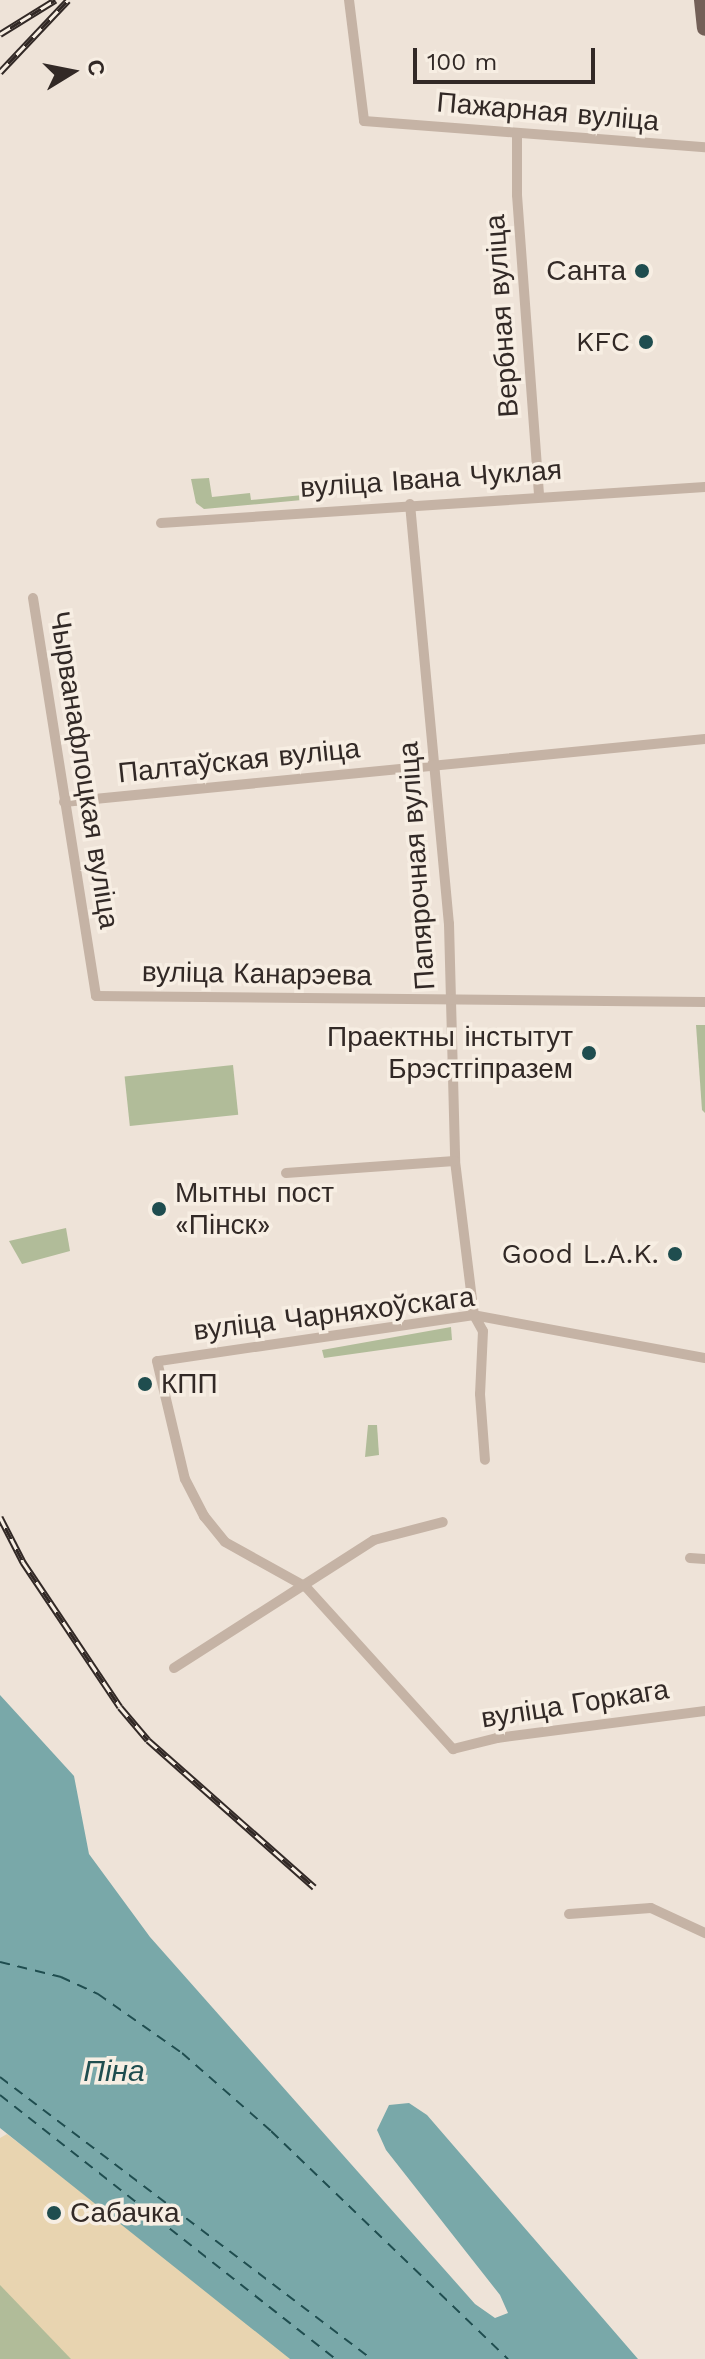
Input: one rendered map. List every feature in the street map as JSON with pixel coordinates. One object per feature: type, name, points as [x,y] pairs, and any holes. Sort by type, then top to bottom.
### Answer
[{"type":"main road","points":[[702,0],[705,28]]},
{"type":"street","name":"Пажарная вуліца","points":[[349,0],[364,121],[705,147]]},
{"type":"street","name":"Вербная вуліца","points":[[517,133],[517,195],[539,495]]},
{"type":"street","name":"вуліца Івана Чуклая","points":[[161,523],[539,495],[705,487]]},
{"type":"street","name":"Папярочная вуліца","points":[[410,504],[434,766],[451,1002],[455,1161],[474,1315],[483,1331],[480,1394],[485,1460]]},
{"type":"street","name":"Чырванафлоцкая вуліца","points":[[33,598],[96,996]]},
{"type":"street","name":"Палтаўская вуліца","points":[[64,802],[705,739]]},
{"type":"street","name":"вуліца Канарэева","points":[[96,996],[451,1002],[705,1002]]},
{"type":"street","points":[[286,1173],[455,1161]]},
{"type":"street","name":"вуліца Чарняхоўскага","points":[[306,1587],[225,1542],[204,1516],[185,1479],[157,1361],[474,1315],[705,1358]]},
{"type":"street","points":[[174,1668],[306,1587],[374,1540],[443,1522]]},
{"type":"street","points":[[690,1558],[705,1559]]},
{"type":"street","name":"вуліца Горкага","points":[[306,1587],[453,1749],[497,1738],[705,1711]]},
{"type":"street","points":[[569,1914],[651,1908],[705,1933]]},
{"type":"green space","points":[[209,478],[212,497],[250,493],[251,500],[303,495],[302,500],[204,509],[196,503],[191,479]]},
{"type":"green space","points":[[696,1025],[705,1025],[705,1113],[702,1110]]},
{"type":"green space","points":[[233,1065],[238,1115],[130,1126],[125,1076]]},
{"type":"green space","points":[[66,1228],[70,1251],[22,1264],[9,1241]]},
{"type":"green space","points":[[451,1327],[452,1340],[324,1358],[322,1350]]},
{"type":"green space","points":[[368,1425],[377,1425],[379,1455],[365,1457]]},
{"type":"green space","points":[[0,2258],[178,2359],[0,2359]]},
{"type":"sand","name":"Сабачка","points":[[7,2134],[231,2308],[290,2359],[71,2359],[0,2285],[0,2138]]},
{"type":"water","name":"Піна","points":[[0,1695],[74,1776],[89,1854],[150,1937],[475,2304],[495,2318],[508,2313],[500,2295],[386,2150],[377,2130],[389,2105],[409,2103],[427,2115],[638,2359],[290,2359],[0,2128]]},
{"type":"ferry route","points":[[0,1962],[61,1977],[98,1994],[182,2053],[271,2131],[508,2359]]},
{"type":"ferry route","points":[[0,2077],[371,2359]]},
{"type":"ferry route","points":[[0,2095],[335,2359]]},
{"type":"railway","points":[[0,34],[55,0]]},
{"type":"railway","points":[[0,72],[68,0]]},
{"type":"railway","points":[[0,1517],[23,1562],[120,1707],[148,1740],[314,1887]]},
{"type":"place","name":"Санта","points":[[642,271]]},
{"type":"place","name":"KFC","points":[[646,342]]},
{"type":"place","name":"Праектны інстытут Брэстгіпразем","points":[[589,1053]]},
{"type":"place","name":"Мытны пост «Пінск»","points":[[159,1209]]},
{"type":"place","name":"Good L.A.K.","points":[[675,1254]]},
{"type":"place","name":"КПП","points":[[145,1384]]},
{"type":"place","name":"Сабачка","points":[[54,2213]]}]
